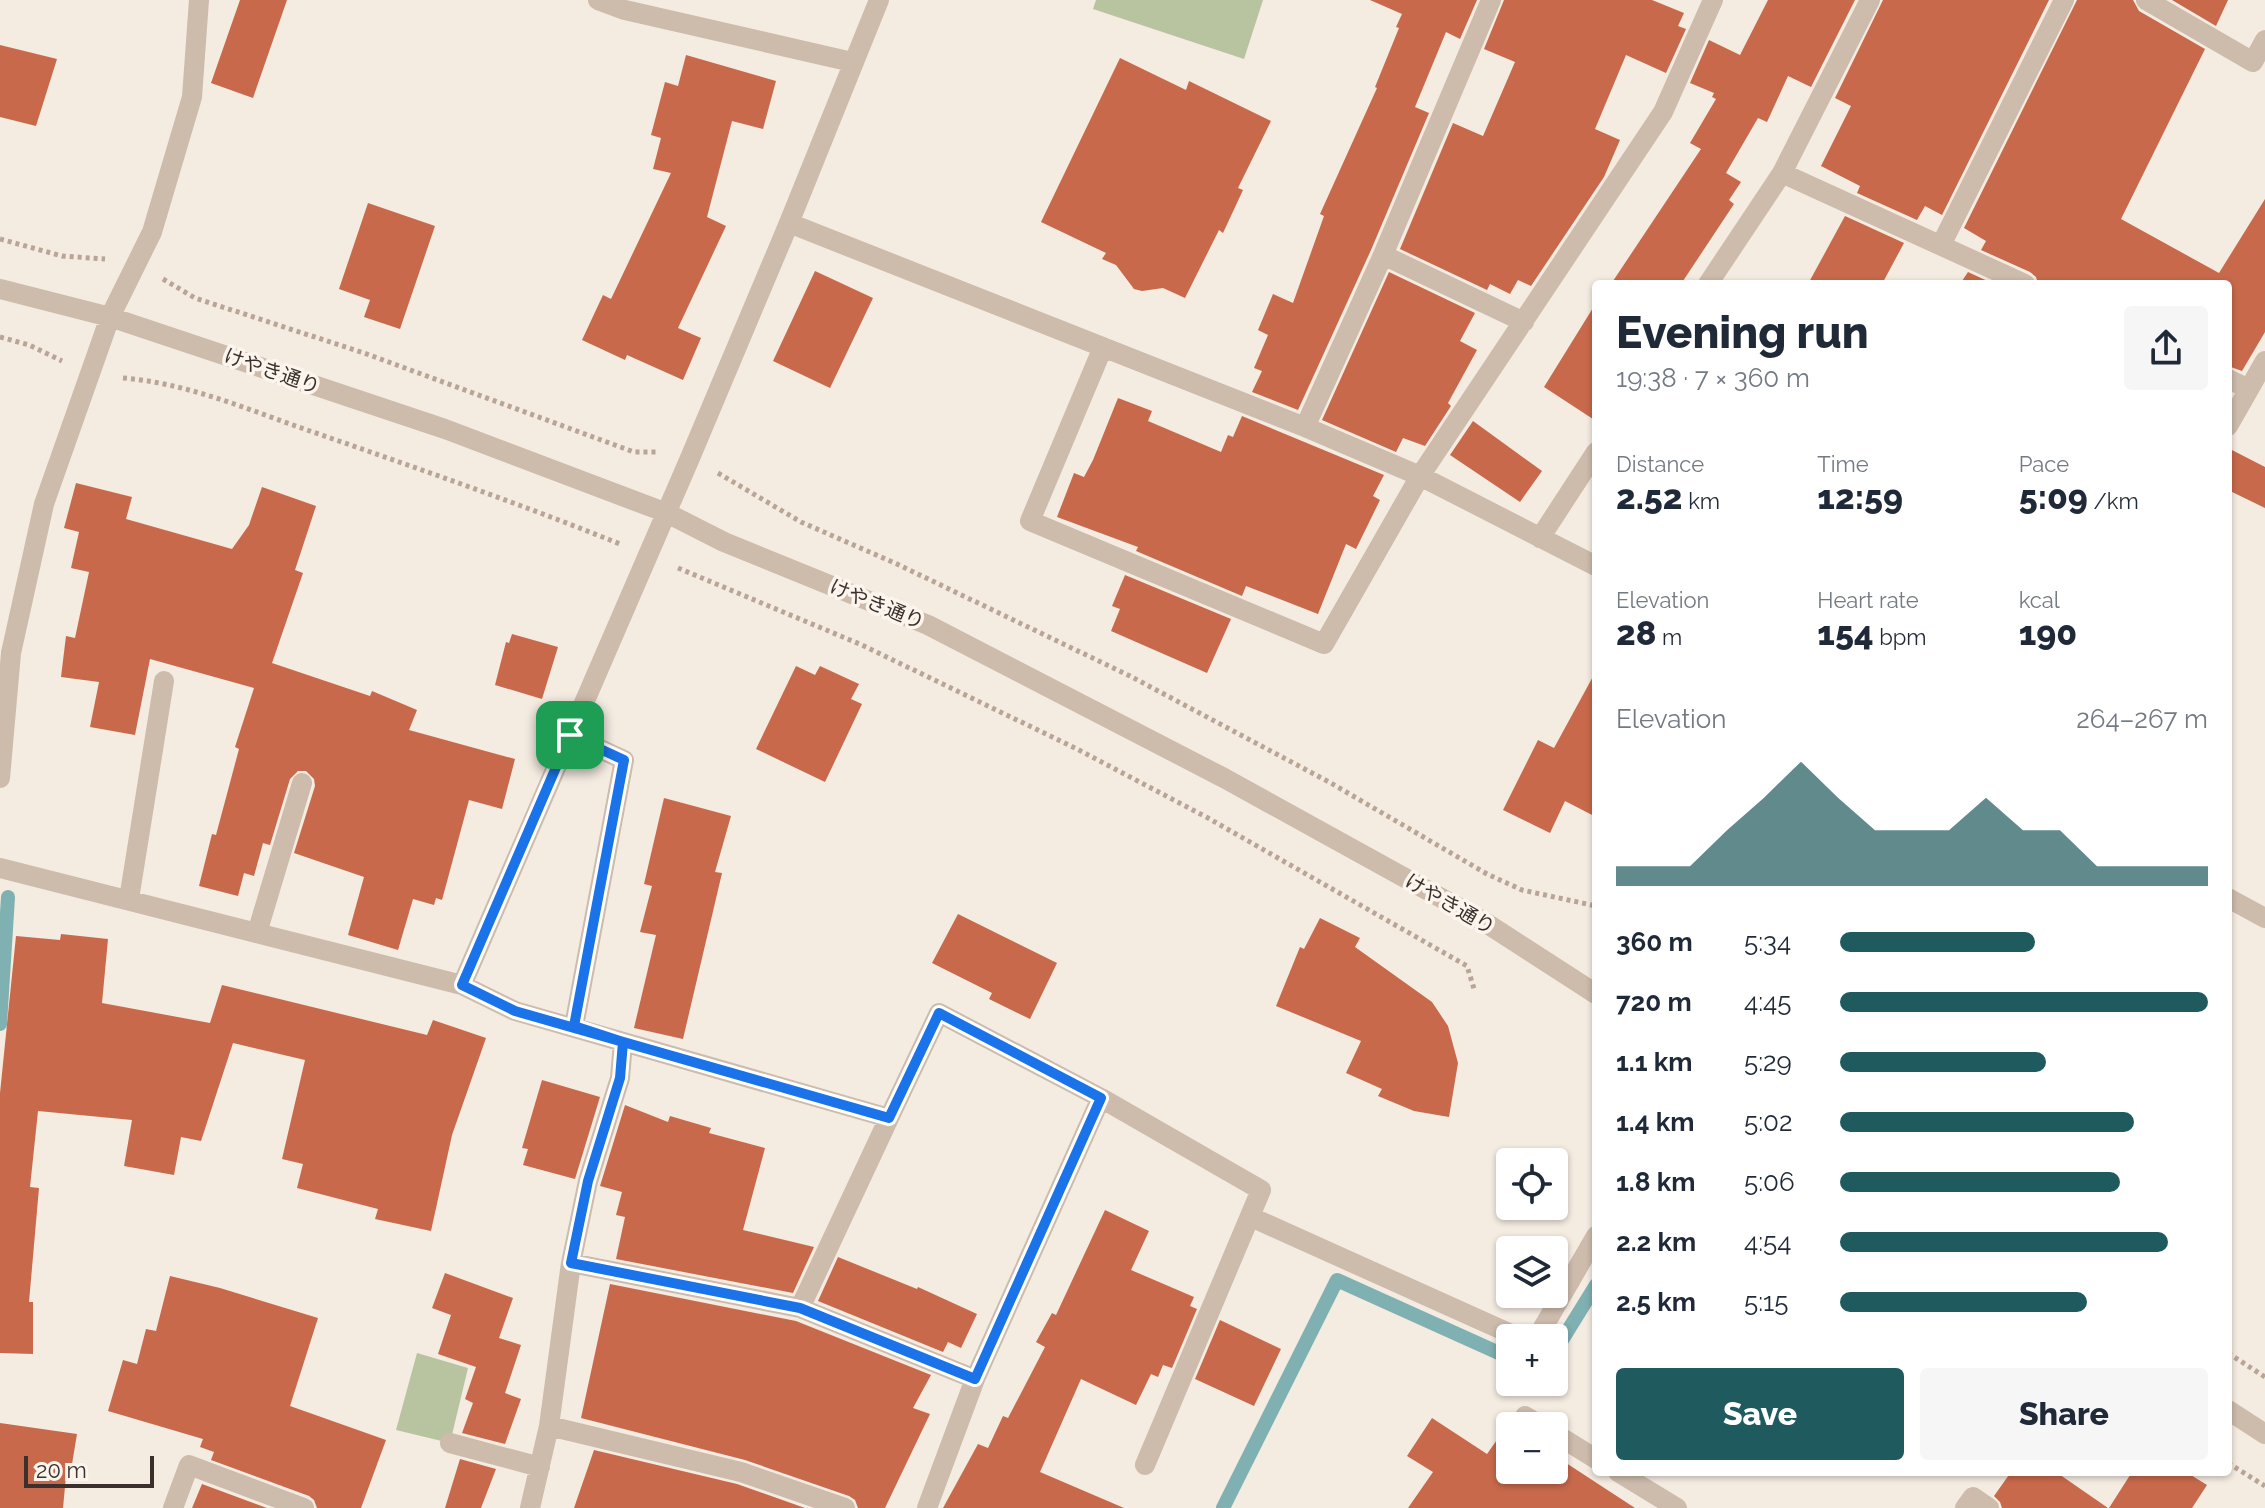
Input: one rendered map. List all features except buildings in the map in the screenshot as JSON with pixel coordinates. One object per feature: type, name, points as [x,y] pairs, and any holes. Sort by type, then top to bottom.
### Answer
[{"type":"street","points":[[0,778],[5,652],[44,504],[110,317],[152,232],[192,97],[199,0]]},
{"type":"street","points":[[598,0],[625,10],[852,62]]},
{"type":"street","points":[[462,985],[649,556],[879,0]]},
{"type":"street","points":[[1305,427],[1383,255],[1491,0]]},
{"type":"street","points":[[1103,347],[1030,521],[1324,644],[1420,476],[1663,112],[1713,0]]},
{"type":"street","points":[[1711,280],[1782,173],[1870,0]]},
{"type":"street","points":[[1941,245],[2064,0]]},
{"type":"street","points":[[2146,0],[2253,62],[2265,40]]},
{"type":"street","points":[[1782,173],[2016,280]]},
{"type":"street","points":[[789,223],[1305,427],[1420,476],[1592,564]]},
{"type":"street","points":[[1383,255],[1524,322]]},
{"type":"street","name":"けやき通り","points":[[0,289],[110,317],[445,429],[667,513],[724,542],[928,625],[1224,778],[1455,906],[1592,992]]},
{"type":"street","points":[[2232,419],[2265,361]]},
{"type":"street","points":[[2232,381],[2249,389]]},
{"type":"street","points":[[1540,538],[1592,458]]},
{"type":"street","points":[[129,899],[164,681]]},
{"type":"street","points":[[570,735],[624,760],[574,1026]]},
{"type":"street","points":[[257,933],[302,783]]},
{"type":"street","points":[[0,868],[462,985],[515,1011],[889,1118]]},
{"type":"street","points":[[2232,900],[2265,918]]},
{"type":"street","points":[[800,1308],[939,1013],[1101,1098],[1261,1190],[1145,1465]]},
{"type":"street","points":[[530,1508],[549,1426],[571,1263],[588,1181],[620,1078],[623,1042]]},
{"type":"street","points":[[927,1508],[975,1379],[1101,1098]]},
{"type":"street","points":[[1251,1217],[1496,1327]]},
{"type":"street","points":[[1545,1324],[1592,1243]]},
{"type":"street","points":[[571,1263],[800,1308],[975,1379]]},
{"type":"street","points":[[2232,1413],[2265,1434]]},
{"type":"street","points":[[549,1426],[741,1472],[845,1508]]},
{"type":"street","points":[[1568,1442],[1592,1457]]},
{"type":"street","points":[[450,1443],[540,1467]]},
{"type":"street","points":[[173,1508],[189,1465],[304,1508]]},
{"type":"street","points":[[1625,1476],[1677,1508]]},
{"type":"street","points":[[1965,1508],[1973,1497],[1989,1508]]},
{"type":"path","points":[[0,239],[62,256],[118,261]]},
{"type":"path","points":[[153,273],[195,298],[392,363],[634,452],[660,451]]},
{"type":"path","points":[[0,337],[29,345],[68,364]]},
{"type":"path","points":[[110,377],[156,381],[426,471],[649,556],[862,645],[1077,749],[1208,818],[1467,966],[1475,992]]},
{"type":"path","points":[[713,470],[801,522],[897,564],[1130,676],[1329,782],[1487,874],[1522,890],[1592,905]]},
{"type":"path","points":[[2232,1356],[2265,1377]]},
{"type":"path","points":[[2232,1465],[2265,1486]]},
{"type":"green space","points":[[1096,0],[1263,0],[1244,59],[1093,9]]},
{"type":"green space","points":[[417,1353],[468,1368],[450,1443],[396,1430]]},
{"type":"waterway","points":[[0,1024],[8,897]]},
{"type":"waterway","points":[[1223,1508],[1337,1280],[1496,1352]]},
{"type":"waterway","points":[[1568,1330],[1592,1291]]},
{"type":"route","points":[[570,735],[462,985],[515,1011],[554,1020],[623,1042],[889,1118],[939,1013],[1101,1098],[975,1379],[800,1308],[571,1263],[588,1181],[620,1078],[623,1042],[574,1026],[624,760],[570,735]]}]
